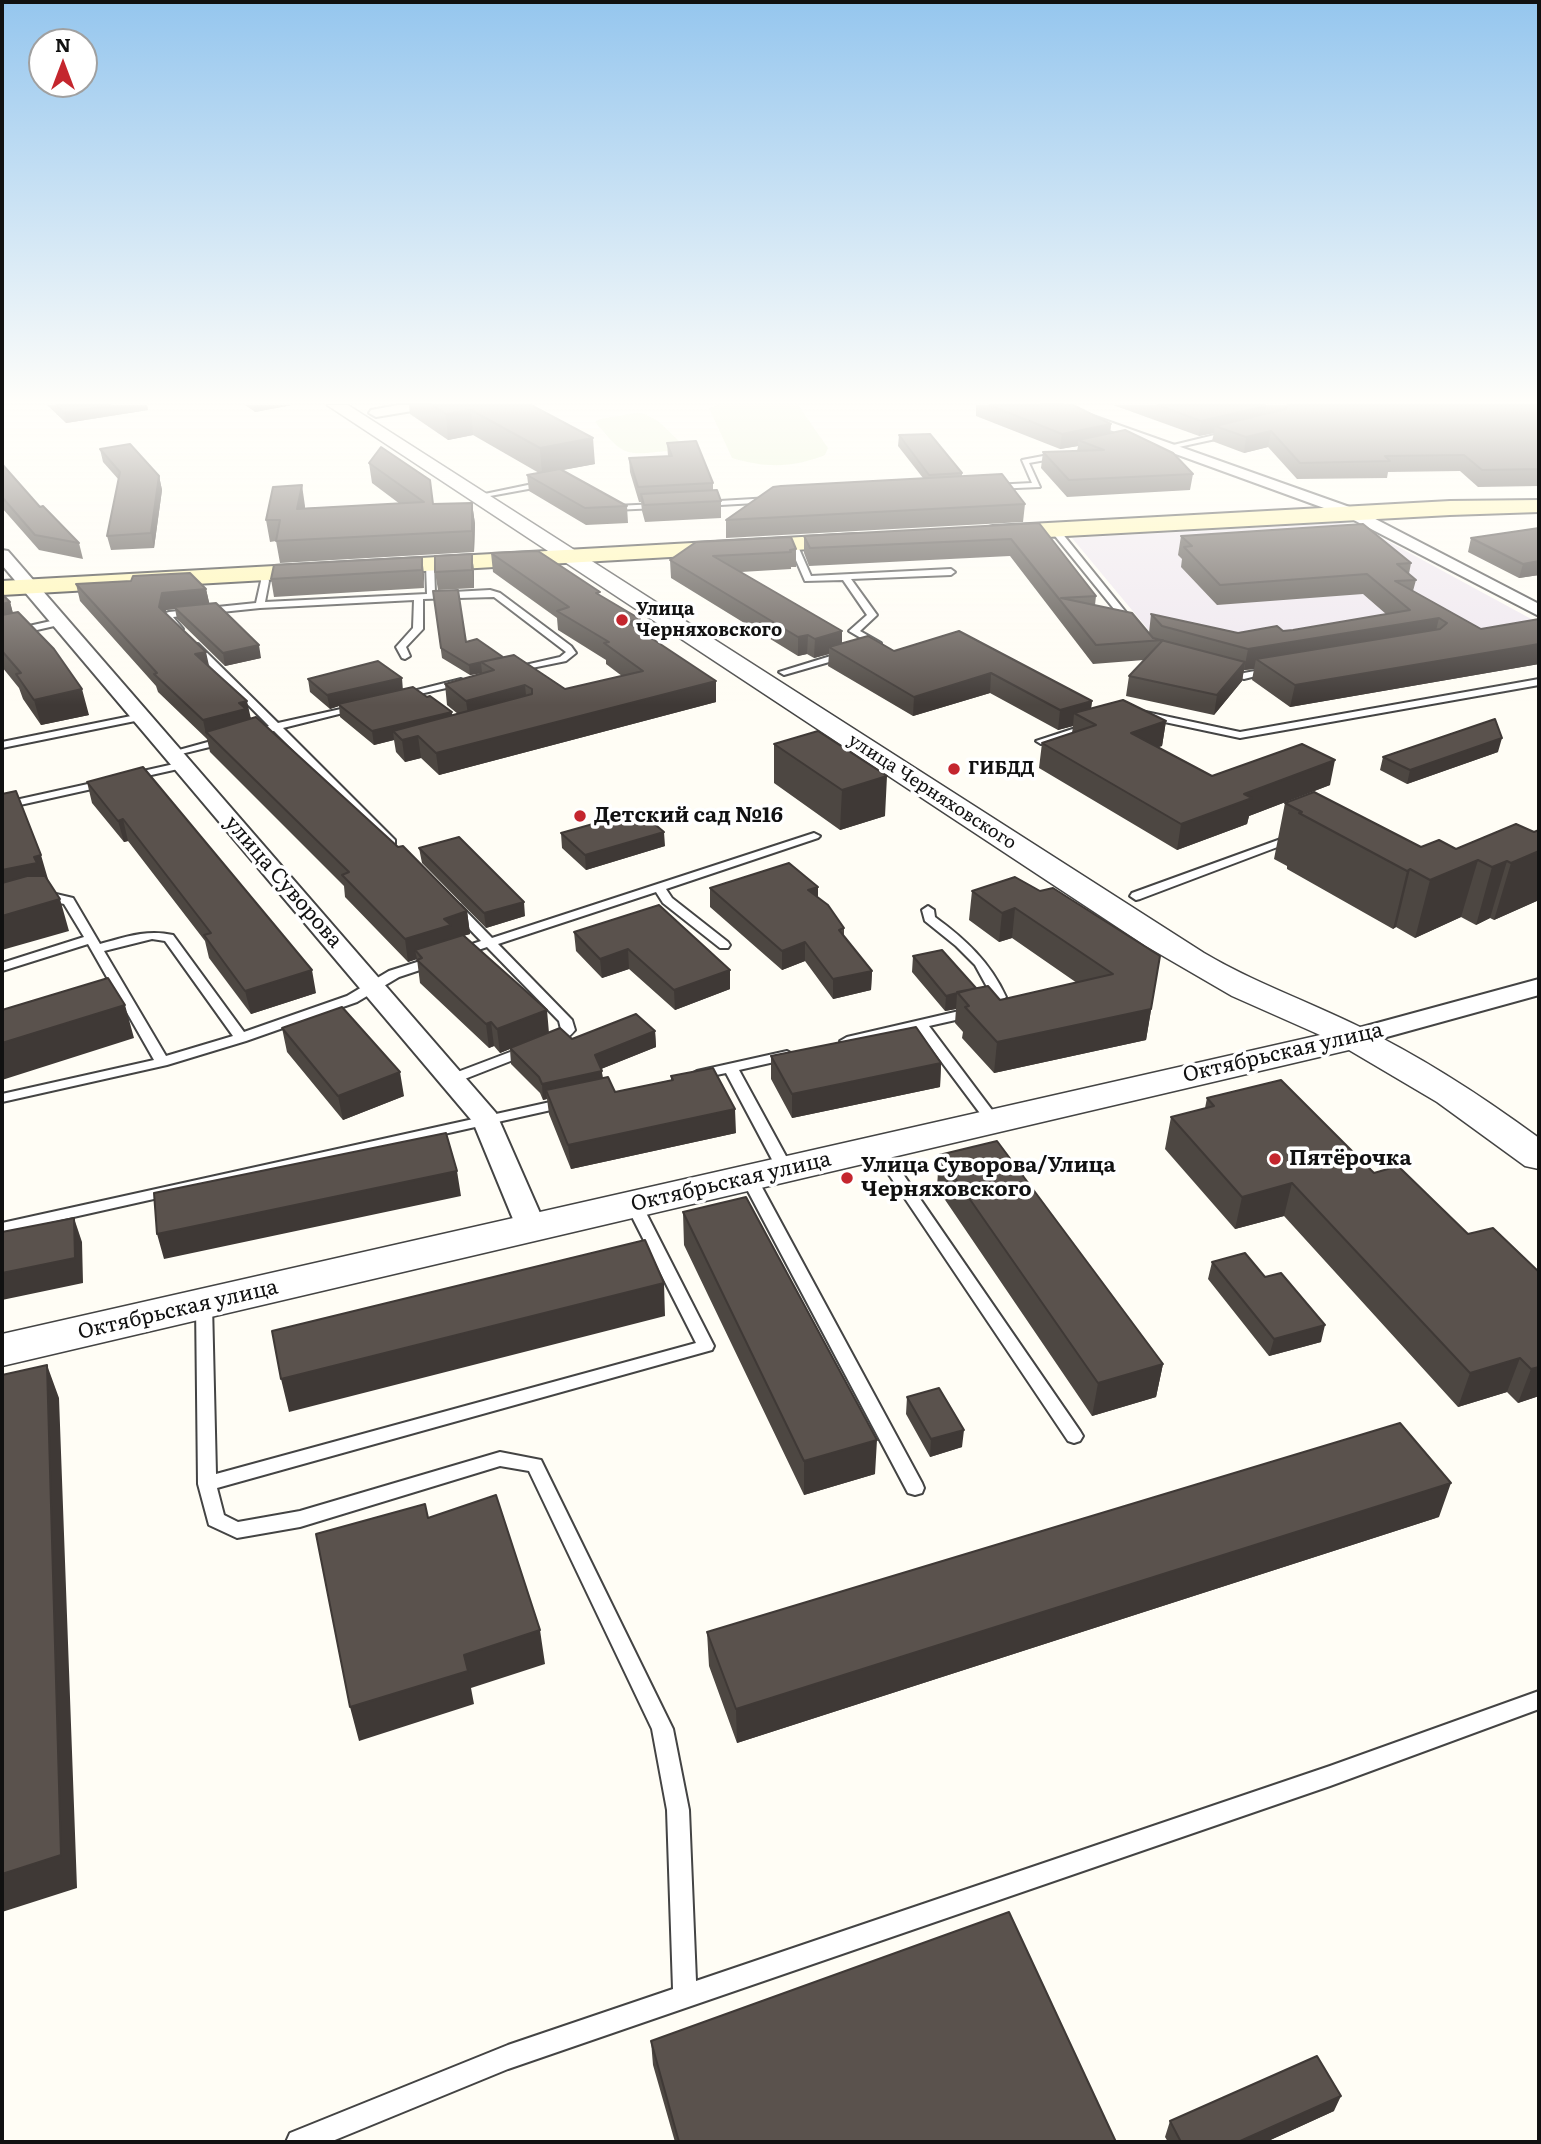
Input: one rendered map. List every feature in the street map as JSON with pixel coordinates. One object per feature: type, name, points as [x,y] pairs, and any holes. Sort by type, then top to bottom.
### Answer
[{"type":"main road","points":[[1233,505],[977,525],[1054,530],[1352,513],[1539,506]]},
{"type":"main road","points":[[10,574],[263,574],[430,564],[573,548],[875,531],[793,544],[602,554],[573,548],[546,540],[10,574]]},
{"type":"street","points":[[493,505],[546,540]]},
{"type":"street","name":"улица Черняховского","points":[[519,505],[573,548],[1194,961],[1244,989],[1354,1038],[1401,1063],[1503,1129],[1539,1157]]},
{"type":"street","points":[[1329,505],[1352,513],[1539,611]]},
{"type":"street","points":[[602,554],[936,773],[1136,896],[1354,1038]]},
{"type":"street","name":"улица Суворова","points":[[10,574],[60,622],[486,1119],[531,1229]]},
{"type":"street","name":"Октябрьская улица","points":[[2,1350],[1354,1038],[1539,987]]},
{"type":"lane","points":[[608,505],[613,508],[665,506]]},
{"type":"lane","points":[[1054,530],[1137,631]]},
{"type":"lane","points":[[793,544],[808,579],[951,572]]},
{"type":"lane","points":[[430,564],[431,595]]},
{"type":"lane","points":[[260,605],[265,581],[263,574]]},
{"type":"lane","points":[[845,577],[872,615],[854,631],[888,651]]},
{"type":"lane","points":[[399,850],[168,620],[169,615],[260,605],[478,592],[498,595],[571,653],[563,659],[499,674]]},
{"type":"lane","points":[[405,656],[401,647],[418,629],[419,596]]},
{"type":"lane","points":[[2,635],[60,622]]},
{"type":"lane","points":[[784,672],[878,645]]},
{"type":"lane","points":[[1218,669],[1244,676],[1285,669]]},
{"type":"lane","points":[[390,698],[426,695],[473,680]]},
{"type":"lane","points":[[1127,716],[1137,713],[1241,735],[1539,682]]},
{"type":"lane","points":[[2,806],[178,759],[278,727],[365,705]]},
{"type":"lane","points":[[2,745],[141,717]]},
{"type":"lane","points":[[1041,741],[1094,726]]},
{"type":"lane","points":[[1136,896],[1303,834]]},
{"type":"lane","points":[[2,1098],[162,1062],[241,1038],[352,999],[394,974],[814,836]]},
{"type":"lane","points":[[659,887],[667,900],[724,945]]},
{"type":"lane","points":[[24,903],[56,898],[69,901],[94,944],[115,993],[162,1062]]},
{"type":"lane","points":[[446,898],[565,1020],[568,1030],[560,1037],[452,1079]]},
{"type":"lane","points":[[839,1043],[986,1009],[999,997],[992,979],[964,944],[929,918],[928,910]]},
{"type":"lane","points":[[2,967],[94,944],[159,934],[169,938],[241,1038]]},
{"type":"lane","points":[[920,1024],[993,1121]]},
{"type":"lane","points":[[676,1079],[798,1052]]},
{"type":"lane","points":[[731,1068],[767,1174],[915,1488]]},
{"type":"lane","points":[[2,1228],[581,1099]]},
{"type":"lane","points":[[878,1148],[1074,1436]]},
{"type":"lane","points":[[207,1483],[706,1346],[634,1205]]},
{"type":"lane","points":[[204,1304],[207,1483],[216,1520],[237,1530],[300,1519],[500,1459],[535,1465],[662,1730],[678,1810],[685,1998]]},
{"type":"lane","points":[[299,2142],[508,2057],[1330,1776],[1539,1700]]},
{"type":"shaded area","points":[[1341,523],[1358,525],[1535,621],[1434,637],[1166,651],[1072,538]]},
{"type":"building","points":[[9,505],[43,506],[79,543],[35,535]]},
{"type":"building","points":[[113,505],[155,505],[151,533],[107,536]]},
{"type":"building","points":[[269,505],[298,505],[297,509],[369,505],[472,505],[472,531],[276,541],[280,520],[266,520]]},
{"type":"building","points":[[580,505],[627,506],[585,508]]},
{"type":"building","points":[[747,505],[1005,505],[726,520]]},
{"type":"building","points":[[1039,523],[1096,596],[1061,598],[1132,613],[1153,638],[1161,640],[1096,645],[1011,539],[810,548],[804,536]]},
{"type":"building","points":[[1363,524],[1411,563],[1397,564],[1416,580],[1395,581],[1481,629],[1539,619],[1539,644],[1295,685],[1256,659],[1440,629],[1447,623],[1439,618],[1248,649],[1162,626],[1151,614],[1238,633],[1277,626],[1283,631],[1293,630],[1410,610],[1367,574],[1220,585],[1184,547],[1192,546],[1181,536]]},
{"type":"building","points":[[1539,528],[1539,561],[1523,564],[1471,538]]},
{"type":"building","points":[[791,537],[796,549],[790,550],[791,552],[713,556],[842,631],[815,639],[808,635],[798,637],[670,560],[696,542]]},
{"type":"building","points":[[538,551],[600,592],[596,593],[640,619],[627,622],[716,681],[436,753],[418,736],[402,740],[393,731],[532,694],[532,689],[525,685],[466,701],[445,684],[494,670],[481,662],[514,655],[565,689],[643,671],[604,643],[609,642],[557,611],[569,607],[491,553]]},
{"type":"building","points":[[472,554],[472,570],[435,572],[435,556]]},
{"type":"building","points":[[422,557],[422,570],[271,579],[274,565]]},
{"type":"building","points":[[190,573],[206,589],[162,593],[159,607],[206,652],[195,654],[247,701],[239,703],[246,709],[203,720],[154,674],[157,673],[76,584],[131,581],[133,576]]},
{"type":"building","points":[[458,590],[466,642],[477,639],[503,657],[469,665],[441,648],[433,591]]},
{"type":"building","points":[[2,594],[10,602],[2,604]]},
{"type":"building","points":[[216,603],[259,645],[223,653],[174,607]]},
{"type":"building","points":[[18,612],[54,649],[82,689],[34,700],[16,674],[21,673],[2,651],[2,615]]},
{"type":"building","points":[[959,631],[1092,701],[1060,710],[991,673],[914,697],[829,647],[868,636],[894,651]]},
{"type":"building","points":[[1163,640],[1245,662],[1217,695],[1129,676]]},
{"type":"building","points":[[378,661],[402,678],[327,695],[308,679]]},
{"type":"building","points":[[413,687],[452,712],[372,731],[338,704]]},
{"type":"building","points":[[1123,700],[1166,721],[1131,733],[1212,776],[1302,744],[1335,760],[1244,794],[1252,798],[1181,824],[1042,743],[1096,725],[1074,713]]},
{"type":"building","points":[[256,717],[398,847],[403,846],[467,911],[444,919],[451,925],[405,939],[342,875],[349,872],[206,732]]},
{"type":"building","points":[[1495,719],[1502,738],[1410,770],[1383,757]]},
{"type":"building","points":[[818,731],[887,776],[842,790],[774,744]]},
{"type":"building","points":[[143,767],[312,970],[245,991],[204,935],[211,933],[123,819],[118,821],[87,782]]},
{"type":"building","points":[[16,791],[41,855],[34,857],[37,863],[2,870],[2,794]]},
{"type":"building","points":[[1314,792],[1421,847],[1439,840],[1456,849],[1516,824],[1534,832],[1539,830],[1539,851],[1511,863],[1507,861],[1492,867],[1478,860],[1430,880],[1410,869],[1407,871],[1285,803]]},
{"type":"building","points":[[639,811],[664,832],[585,855],[561,833]]},
{"type":"building","points":[[459,837],[524,902],[484,913],[419,848]]},
{"type":"building","points":[[789,863],[818,887],[808,890],[828,905],[844,928],[839,930],[872,971],[833,979],[805,942],[782,951],[710,888]]},
{"type":"building","points":[[27,876],[45,876],[60,899],[2,916],[2,883]]},
{"type":"building","points":[[1015,877],[1040,891],[1053,888],[1160,956],[1151,1009],[997,1042],[965,1007],[969,1006],[957,992],[988,986],[1000,1000],[1113,974],[1015,908],[1002,913],[972,891]]},
{"type":"building","points":[[659,905],[730,970],[674,990],[628,949],[600,959],[574,932]]},
{"type":"building","points":[[463,935],[547,1010],[497,1029],[491,1022],[486,1024],[417,960],[422,958],[415,950]]},
{"type":"building","points":[[942,950],[976,988],[946,996],[913,956]]},
{"type":"building","points":[[108,978],[125,1005],[2,1043],[2,1010]]},
{"type":"building","points":[[342,1007],[400,1072],[338,1096],[282,1028]]},
{"type":"building","points":[[636,1014],[655,1031],[595,1055],[602,1071],[542,1084],[539,1077],[510,1048],[560,1028],[572,1039]]},
{"type":"building","points":[[916,1027],[941,1063],[792,1094],[771,1056]]},
{"type":"building","points":[[713,1068],[735,1109],[568,1145],[546,1090],[608,1077],[615,1092],[673,1080],[671,1076]]},
{"type":"building","points":[[1281,1080],[1374,1173],[1398,1166],[1468,1234],[1493,1228],[1539,1272],[1539,1367],[1531,1369],[1520,1358],[1470,1373],[1292,1183],[1242,1197],[1171,1117],[1214,1106],[1207,1098]]},
{"type":"building","points":[[446,1133],[457,1171],[157,1234],[154,1193]]},
{"type":"building","points":[[997,1141],[1163,1364],[1098,1383],[939,1155]]},
{"type":"building","points":[[746,1197],[877,1440],[804,1461],[683,1212]]},
{"type":"building","points":[[74,1218],[75,1258],[2,1273],[2,1232]]},
{"type":"building","points":[[645,1240],[664,1283],[281,1379],[272,1331]]},
{"type":"building","points":[[1245,1253],[1265,1277],[1281,1273],[1325,1325],[1274,1339],[1212,1262]]},
{"type":"building","points":[[47,1365],[61,1855],[2,1874],[2,1375]]},
{"type":"building","points":[[939,1388],[964,1430],[931,1439],[907,1397]]},
{"type":"building","points":[[1400,1423],[1451,1483],[736,1709],[707,1632]]},
{"type":"building","points":[[496,1495],[540,1630],[464,1655],[468,1671],[350,1707],[316,1534],[425,1504],[428,1518]]},
{"type":"building","points":[[1009,1912],[1116,2142],[679,2142],[651,2041]]},
{"type":"building","points":[[1317,2056],[1341,2096],[1238,2142],[1181,2142],[1170,2121]]},
{"type":"place","name":"Улица Черняховского","points":[[622,620]]},
{"type":"place","name":"ГИБДД","points":[[954,769]]},
{"type":"place","name":"Детский сад №16","points":[[580,816]]},
{"type":"place","name":"Пятёрочка","points":[[1275,1159]]},
{"type":"place","name":"Улица Суворова/Улица Черняховского","points":[[847,1178]]}]
